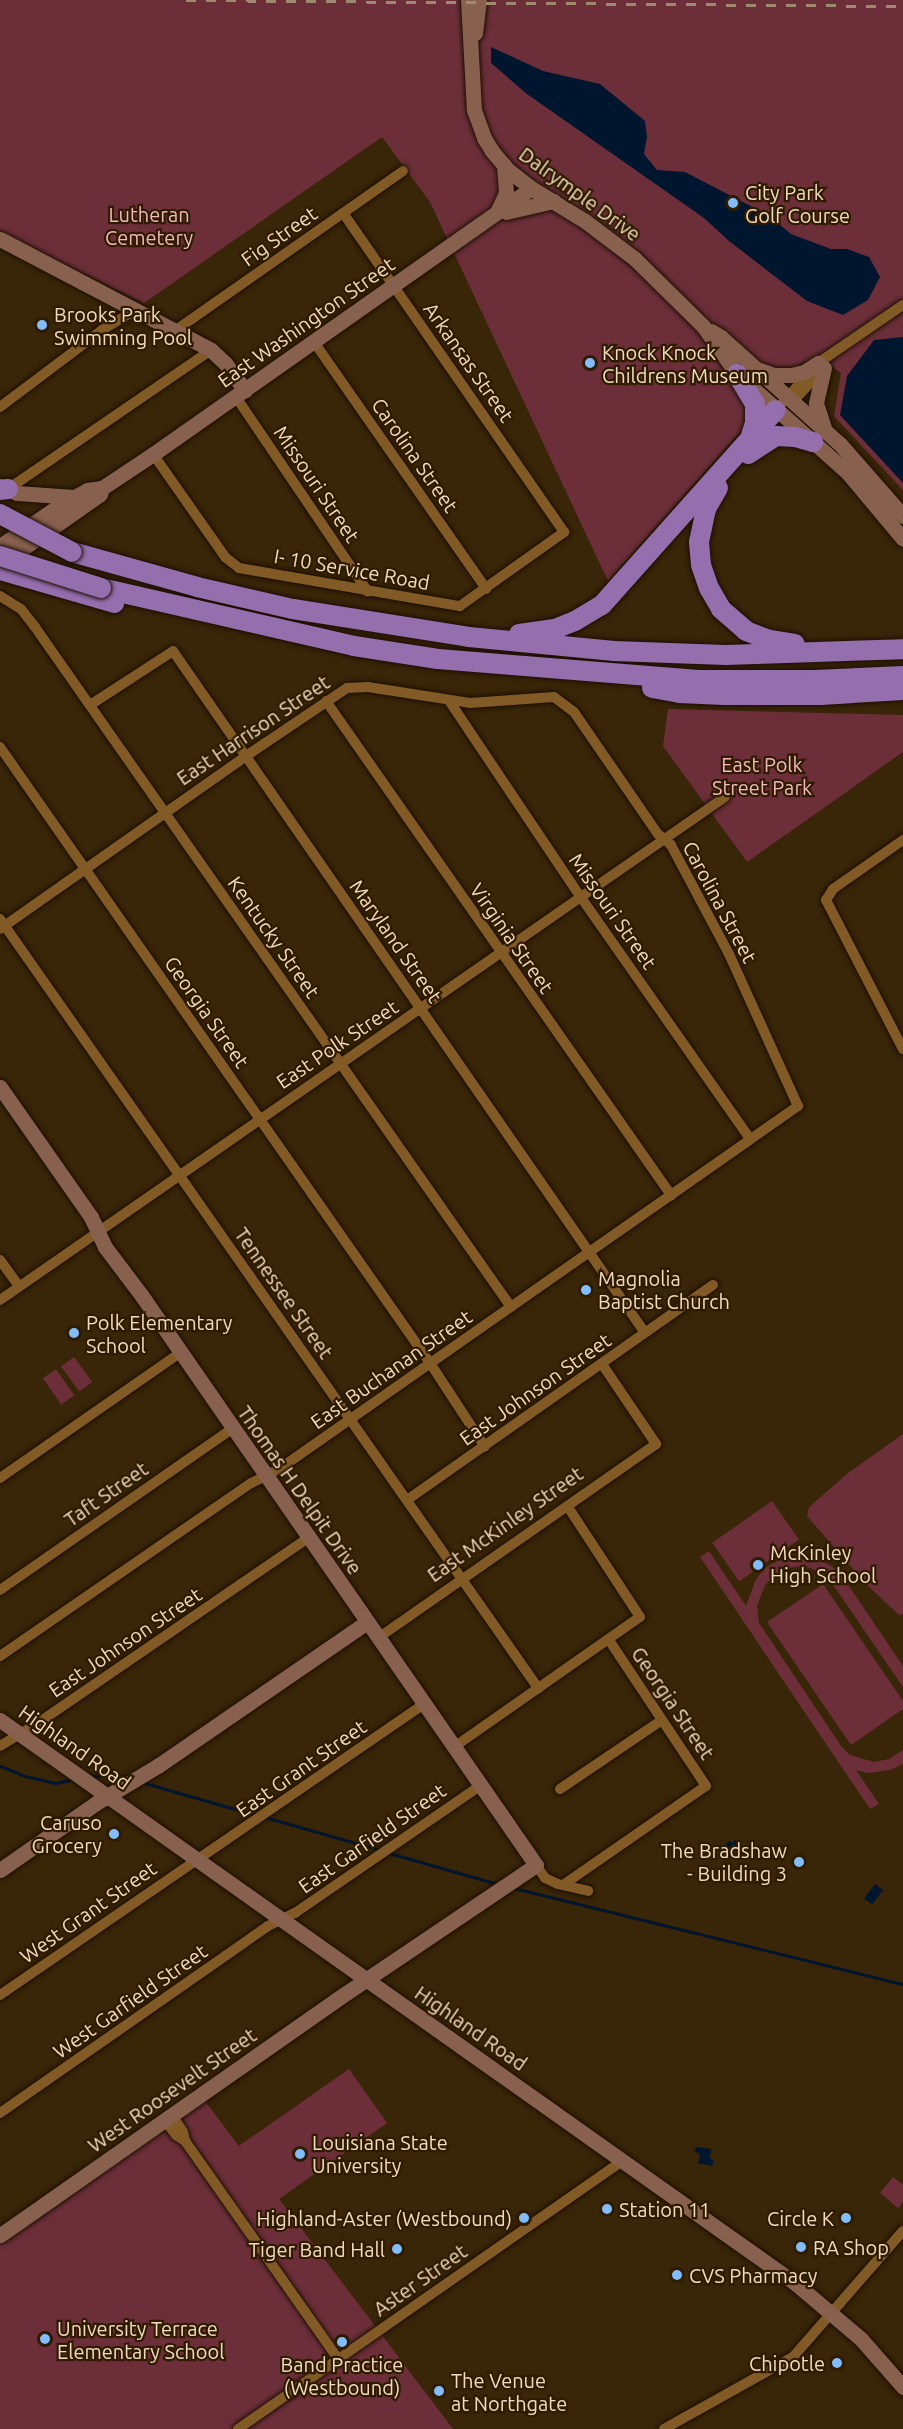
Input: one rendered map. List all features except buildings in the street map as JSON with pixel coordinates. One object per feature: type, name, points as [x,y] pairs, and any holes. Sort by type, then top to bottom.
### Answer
[{"type":"highway","points":[[744,370],[756,409],[755,423],[747,449],[706,509],[700,533],[700,565],[717,603],[746,631],[770,640],[878,651]]},
{"type":"highway","points":[[436,633],[536,633],[566,625],[592,612],[620,587],[784,406]]},
{"type":"highway","points":[[747,449],[776,436],[820,438]]},
{"type":"highway","points":[[0,514],[72,552]]},
{"type":"highway","points":[[0,529],[108,563],[293,609],[436,633],[614,651],[748,655],[903,649]]},
{"type":"highway","points":[[0,556],[99,593]]},
{"type":"highway","points":[[0,570],[99,593],[407,655],[610,673],[748,681],[903,675]]},
{"type":"highway","points":[[610,673],[633,685],[695,694],[821,695],[903,690]]},
{"type":"street","name":"Dalrymple Drive","points":[[468,0],[468,26],[472,38],[474,110],[484,138],[504,165],[531,188],[554,201],[627,253],[703,326],[744,370],[820,438],[903,539]]},
{"type":"street","name":"Dalrymple Drive","points":[[472,38],[478,25],[479,0]]},
{"type":"street","points":[[494,215],[506,193],[504,165]]},
{"type":"street","name":"Fig Street","points":[[176,330],[403,171]]},
{"type":"street","name":"East Washington Street","points":[[102,488],[240,394],[531,188]]},
{"type":"street","points":[[494,215],[554,201]]},
{"type":"street","name":"Arkansas Street","points":[[343,213],[564,532],[486,589]]},
{"type":"street","points":[[0,239],[137,309],[211,350],[225,363],[240,394]]},
{"type":"street","points":[[860,468],[846,461],[784,406],[824,363],[903,305]]},
{"type":"street","points":[[0,407],[102,330],[137,309]]},
{"type":"street","name":"Carolina Street","points":[[314,342],[486,589]]},
{"type":"street","points":[[6,490],[211,350]]},
{"type":"street","points":[[744,370],[786,376],[804,372],[824,363]]},
{"type":"street","points":[[820,438],[816,403],[824,363]]},
{"type":"street","name":"Missouri Street","points":[[240,394],[368,592]]},
{"type":"street","name":"Dalrymple Drive","points":[[820,438],[851,455],[903,516]]},
{"type":"street","name":"I- 10 Service Road","points":[[153,454],[225,557],[239,568],[460,606],[486,589]]},
{"type":"street","points":[[0,546],[74,496],[87,490],[102,488],[100,494],[0,564]]},
{"type":"street","points":[[6,490],[74,496]]},
{"type":"street","points":[[6,490],[31,508],[35,522],[33,542]]},
{"type":"street","name":"Kentucky Street","points":[[0,596],[24,612],[511,1307]]},
{"type":"street","name":"Maryland Street","points":[[90,705],[172,651],[645,1333]]},
{"type":"street","name":"East Harrison Street","points":[[2,924],[86,870],[165,812],[326,700],[347,688],[356,687],[450,702],[490,703],[547,696],[563,702]]},
{"type":"street","name":"Virginia Street","points":[[326,700],[671,1195]]},
{"type":"street","name":"Missouri Street","points":[[450,702],[580,896],[750,1139]]},
{"type":"street","name":"Carolina Street","points":[[563,702],[579,718],[658,834],[671,845],[723,944],[798,1106]]},
{"type":"street","name":"Georgia Street","points":[[0,747],[430,1363],[485,1447]]},
{"type":"street","name":"East Polk Street","points":[[0,1300],[724,797]]},
{"type":"street","points":[[903,840],[833,889],[826,897],[829,909],[903,1049]]},
{"type":"street","name":"Tennessee Street","points":[[2,924],[538,1688]]},
{"type":"street","name":"Thomas H Delpit Drive","points":[[0,1087],[91,1217],[105,1247],[481,1785],[530,1869],[563,1885],[588,1891]]},
{"type":"street","name":"East Buchanan Street","points":[[0,1656],[350,1419],[798,1106]]},
{"type":"street","points":[[0,1260],[19,1287]]},
{"type":"street","name":"East Johnson Street","points":[[407,1500],[713,1285]]},
{"type":"street","points":[[0,1478],[180,1353]]},
{"type":"street","name":"East McKinley Street","points":[[378,1638],[656,1444],[602,1364]]},
{"type":"street","name":"Taft Street","points":[[0,1590],[232,1429]]},
{"type":"street","name":"Georgia Street","points":[[563,1885],[706,1786],[609,1640],[640,1617],[568,1507]]},
{"type":"street","name":"East Johnson Street","points":[[1,1745],[308,1538]]},
{"type":"street","points":[[0,1870],[104,1794],[124,1789],[367,1622]]},
{"type":"street","points":[[454,1747],[609,1640]]},
{"type":"street","name":"East Grant Street","points":[[198,1860],[424,1704]]},
{"type":"street","name":"Highland Road","points":[[0,1720],[795,2283],[833,2313],[867,2345],[903,2387]]},
{"type":"street","points":[[560,1790],[662,1720]]},
{"type":"street","name":"East Garfield Street","points":[[282,1920],[481,1785]]},
{"type":"street","name":"West Grant Street","points":[[0,1995],[198,1860]]},
{"type":"street","name":"West Roosevelt Street","points":[[0,2235],[530,1869]]},
{"type":"street","name":"West Garfield Street","points":[[0,2113],[268,1926],[282,1920]]},
{"type":"street","points":[[169,2118],[183,2132],[185,2141],[338,2360]]},
{"type":"street","name":"Aster Street","points":[[238,2429],[622,2160]]},
{"type":"street","points":[[664,2429],[790,2360],[805,2347],[903,2231]]},
{"type":"green space","name":"Lutheran Cemetery","points":[[0,0],[903,0],[903,490],[834,416],[841,373],[817,356],[800,364],[608,581],[430,202],[382,137],[144,303],[0,232]]},
{"type":"green space","name":"East Polk Street Park","points":[[668,709],[903,715],[903,752],[747,862],[663,746]]},
{"type":"green space","points":[[74,1357],[92,1382],[79,1391],[61,1366]]},
{"type":"green space","points":[[56,1369],[74,1395],[61,1404],[43,1378]]},
{"type":"green space","points":[[903,1434],[903,1614],[899,1615],[866,1584],[807,1516],[809,1507],[847,1474]]},
{"type":"green space","points":[[772,1501],[799,1540],[739,1581],[712,1543]]},
{"type":"green space","points":[[709,1551],[746,1606],[756,1579],[766,1567],[777,1561],[805,1557],[819,1559],[831,1566],[840,1573],[903,1666],[903,1687],[827,1576],[806,1566],[794,1567],[780,1571],[765,1585],[757,1606],[759,1623],[841,1746],[850,1755],[874,1762],[889,1759],[903,1750],[903,1764],[890,1770],[867,1773],[856,1770],[879,1804],[870,1809],[700,1557]]},
{"type":"green space","points":[[823,1584],[903,1701],[903,1709],[851,1745],[767,1622]]},
{"type":"green space","name":"Louisiana State University","points":[[349,2069],[387,2123],[279,2199],[453,2429],[0,2429],[0,2234],[201,2096],[239,2146]]},
{"type":"green space","points":[[893,2177],[903,2185],[903,2202],[898,2208],[880,2193]]},
{"type":"water","points":[[491,47],[543,71],[600,84],[645,121],[647,137],[644,154],[657,170],[685,172],[768,215],[791,234],[831,249],[847,249],[869,257],[880,277],[868,300],[843,315],[807,301],[729,241],[704,218],[527,94],[491,63]]},
{"type":"water","points":[[903,337],[903,483],[840,415],[847,376],[874,340]]},
{"type":"water","points":[[735,1840],[740,1845],[728,1859],[723,1854],[725,1850],[723,1848],[729,1841],[732,1843]]},
{"type":"water","points":[[875,1884],[883,1890],[872,1904],[864,1898]]},
{"type":"water","points":[[697,2147],[711,2149],[710,2158],[714,2161],[712,2166],[698,2163],[700,2155],[694,2150]]},
{"type":"waterway","points":[[0,1766],[25,1776],[56,1783],[73,1779]]},
{"type":"waterway","points":[[88,1776],[117,1775],[126,1778]]},
{"type":"waterway","points":[[141,1782],[256,1815]]},
{"type":"waterway","points":[[265,1817],[380,1850]]},
{"type":"waterway","points":[[389,1853],[498,1884]]},
{"type":"waterway","points":[[514,1888],[903,1984]]},
{"type":"railway","points":[[186,0],[903,6]]},
{"type":"place","name":"City Park Golf Course","points":[[733,203]]},
{"type":"place","name":"Brooks Park Swimming Pool","points":[[42,325]]},
{"type":"place","name":"Knock Knock Childrens Museum","points":[[590,363]]},
{"type":"place","name":"Magnolia Baptist Church","points":[[586,1290]]},
{"type":"place","name":"Polk Elementary School","points":[[74,1333]]},
{"type":"place","name":"McKinley High School","points":[[758,1565]]},
{"type":"place","name":"Caruso Grocery","points":[[114,1834]]},
{"type":"place","name":"The Bradshaw - Building 3","points":[[799,1862]]},
{"type":"place","name":"Louisiana State University","points":[[300,2154]]},
{"type":"place","name":"Station 11","points":[[607,2209]]},
{"type":"place","name":"Highland-Aster (Westbound)","points":[[524,2218]]},
{"type":"place","name":"Circle K","points":[[846,2218]]},
{"type":"place","name":"RA Shop","points":[[801,2247]]},
{"type":"place","name":"Tiger Band Hall","points":[[397,2249]]},
{"type":"place","name":"CVS Pharmacy","points":[[677,2275]]},
{"type":"place","name":"University Terrace Elementary School","points":[[45,2339]]},
{"type":"place","name":"Band Practice (Westbound)","points":[[342,2342]]},
{"type":"place","name":"Chipotle","points":[[837,2363]]},
{"type":"place","name":"The Venue at Northgate","points":[[439,2391]]}]
